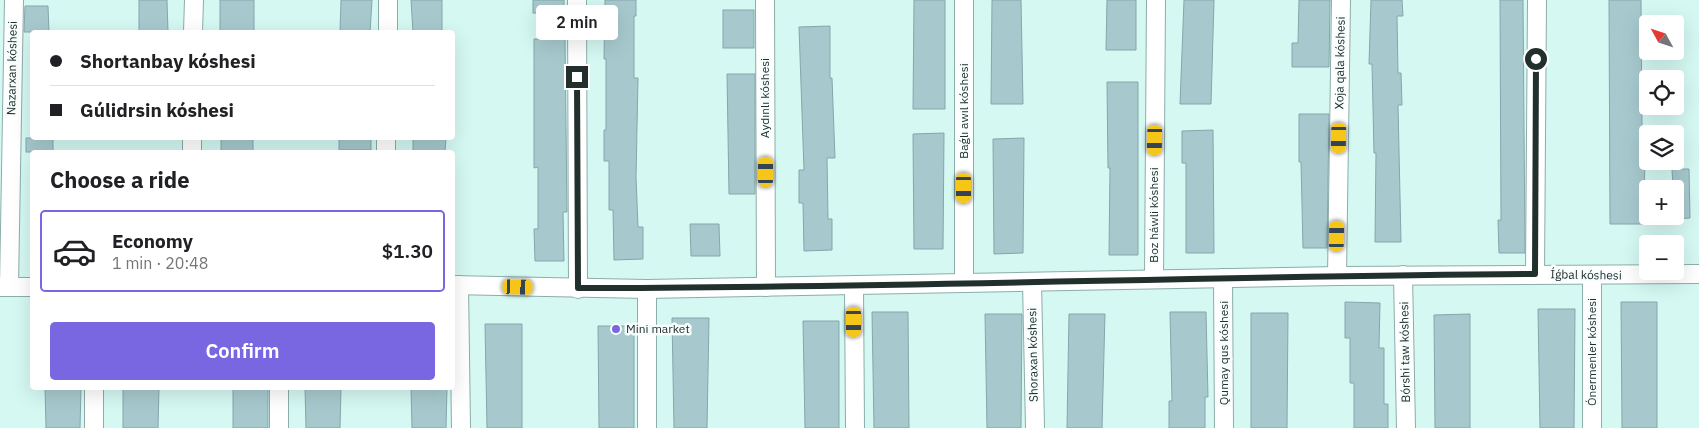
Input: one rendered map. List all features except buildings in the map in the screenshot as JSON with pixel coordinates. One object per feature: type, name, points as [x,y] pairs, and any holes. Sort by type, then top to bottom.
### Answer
[{"type":"street","name":"Nazarxan kóshesi","points":[[4,287],[14,0]]},
{"type":"street","points":[[193,30],[194,0]]},
{"type":"street","points":[[388,0],[388,30]]},
{"type":"street","points":[[577,0],[578,288]]},
{"type":"street","name":"Aydınlı kóshesi","points":[[765,0],[766,287]]},
{"type":"street","name":"Baǵlı awıl kóshesi","points":[[964,0],[964,283]]},
{"type":"street","name":"Boz háwli kóshesi","points":[[1154,279],[1156,0]]},
{"type":"street","name":"Xoja qala kóshesi","points":[[1337,276],[1341,0]]},
{"type":"street","points":[[1535,274],[1537,0]]},
{"type":"street","name":"Íǵbal kóshesi","points":[[456,285],[578,288],[766,287],[1403,275],[1535,274],[1592,276],[1699,274]]},
{"type":"street","name":"Bórshi taw kóshesi","points":[[1403,275],[1406,428]]},
{"type":"street","name":"Ónermenler kóshesi","points":[[1592,276],[1592,428]]},
{"type":"street","name":"Qumay qus kóshesi","points":[[1223,278],[1224,428]]},
{"type":"street","name":"Shoraxan kóshesi","points":[[1032,282],[1035,428]]},
{"type":"street","points":[[456,285],[461,428]]},
{"type":"street","points":[[854,286],[854,428]]},
{"type":"street","points":[[4,287],[30,287]]},
{"type":"street","points":[[647,288],[647,428]]},
{"type":"street","points":[[94,390],[94,428]]},
{"type":"street","points":[[278,390],[279,428]]},
{"type":"place","name":"Mini market","points":[[616,329]]},
{"type":"route","points":[[577,77],[578,288],[854,286],[1535,274],[1536,59]]}]
